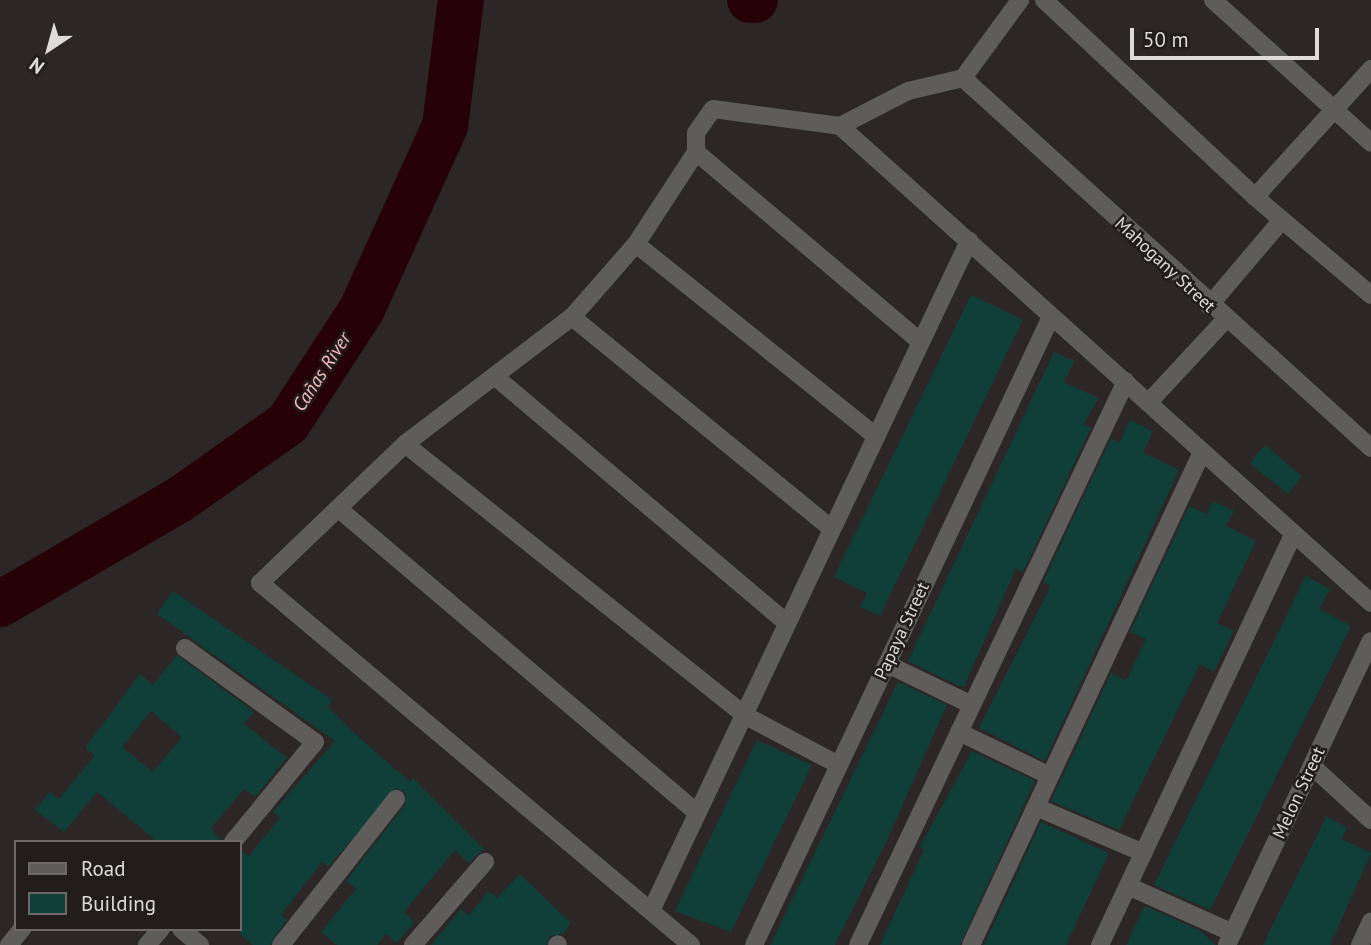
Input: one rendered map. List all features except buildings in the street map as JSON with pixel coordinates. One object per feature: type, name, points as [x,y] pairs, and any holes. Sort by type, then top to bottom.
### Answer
[{"type":"street","points":[[840,126],[908,91],[963,78],[1020,0]]},
{"type":"street","points":[[1044,0],[1255,197],[1371,295]]},
{"type":"street","points":[[1213,0],[1371,143]]},
{"type":"street","points":[[1255,197],[1371,69]]},
{"type":"street","name":"Mahogany Street","points":[[963,78],[1209,306],[1371,448]]},
{"type":"street","points":[[691,945],[260,583],[340,510],[405,444],[498,379],[572,317],[636,244],[696,152],[696,133],[713,109],[840,126],[1371,603]]},
{"type":"street","points":[[696,152],[921,342]]},
{"type":"street","points":[[1209,306],[1282,220]]},
{"type":"street","points":[[651,911],[969,241]]},
{"type":"street","points":[[636,244],[876,436]]},
{"type":"street","points":[[572,317],[832,529]]},
{"type":"street","name":"Papaya Street","points":[[754,945],[1051,317]]},
{"type":"street","points":[[1148,403],[1225,320]]},
{"type":"street","points":[[498,379],[787,623]]},
{"type":"street","points":[[858,945],[1126,381]]},
{"type":"street","points":[[405,444],[744,715],[839,765]]},
{"type":"street","points":[[971,945],[1202,452]]},
{"type":"street","points":[[340,510],[697,813]]},
{"type":"street","points":[[1100,945],[1293,534]]},
{"type":"street","name":"Melon Street","points":[[1230,939],[1371,641]]},
{"type":"street","points":[[185,648],[315,742],[235,840]]},
{"type":"street","points":[[887,664],[972,705]]},
{"type":"street","points":[[959,732],[1050,776]]},
{"type":"street","points":[[1312,766],[1371,820]]},
{"type":"street","points":[[281,945],[396,799]]},
{"type":"street","points":[[1036,807],[1144,853]]},
{"type":"street","points":[[413,945],[485,862]]},
{"type":"street","points":[[1128,886],[1230,939]]},
{"type":"street","points":[[1360,945],[1371,921]]},
{"type":"street","points":[[9,945],[20,931]]},
{"type":"street","points":[[148,945],[159,931]]},
{"type":"street","points":[[183,931],[200,945]]},
{"type":"waterway","points":[[0,604],[179,500],[288,423],[362,309],[445,126],[461,0]]},
{"type":"waterway","name":"Cañas River","points":[[750,0],[755,0]]}]
